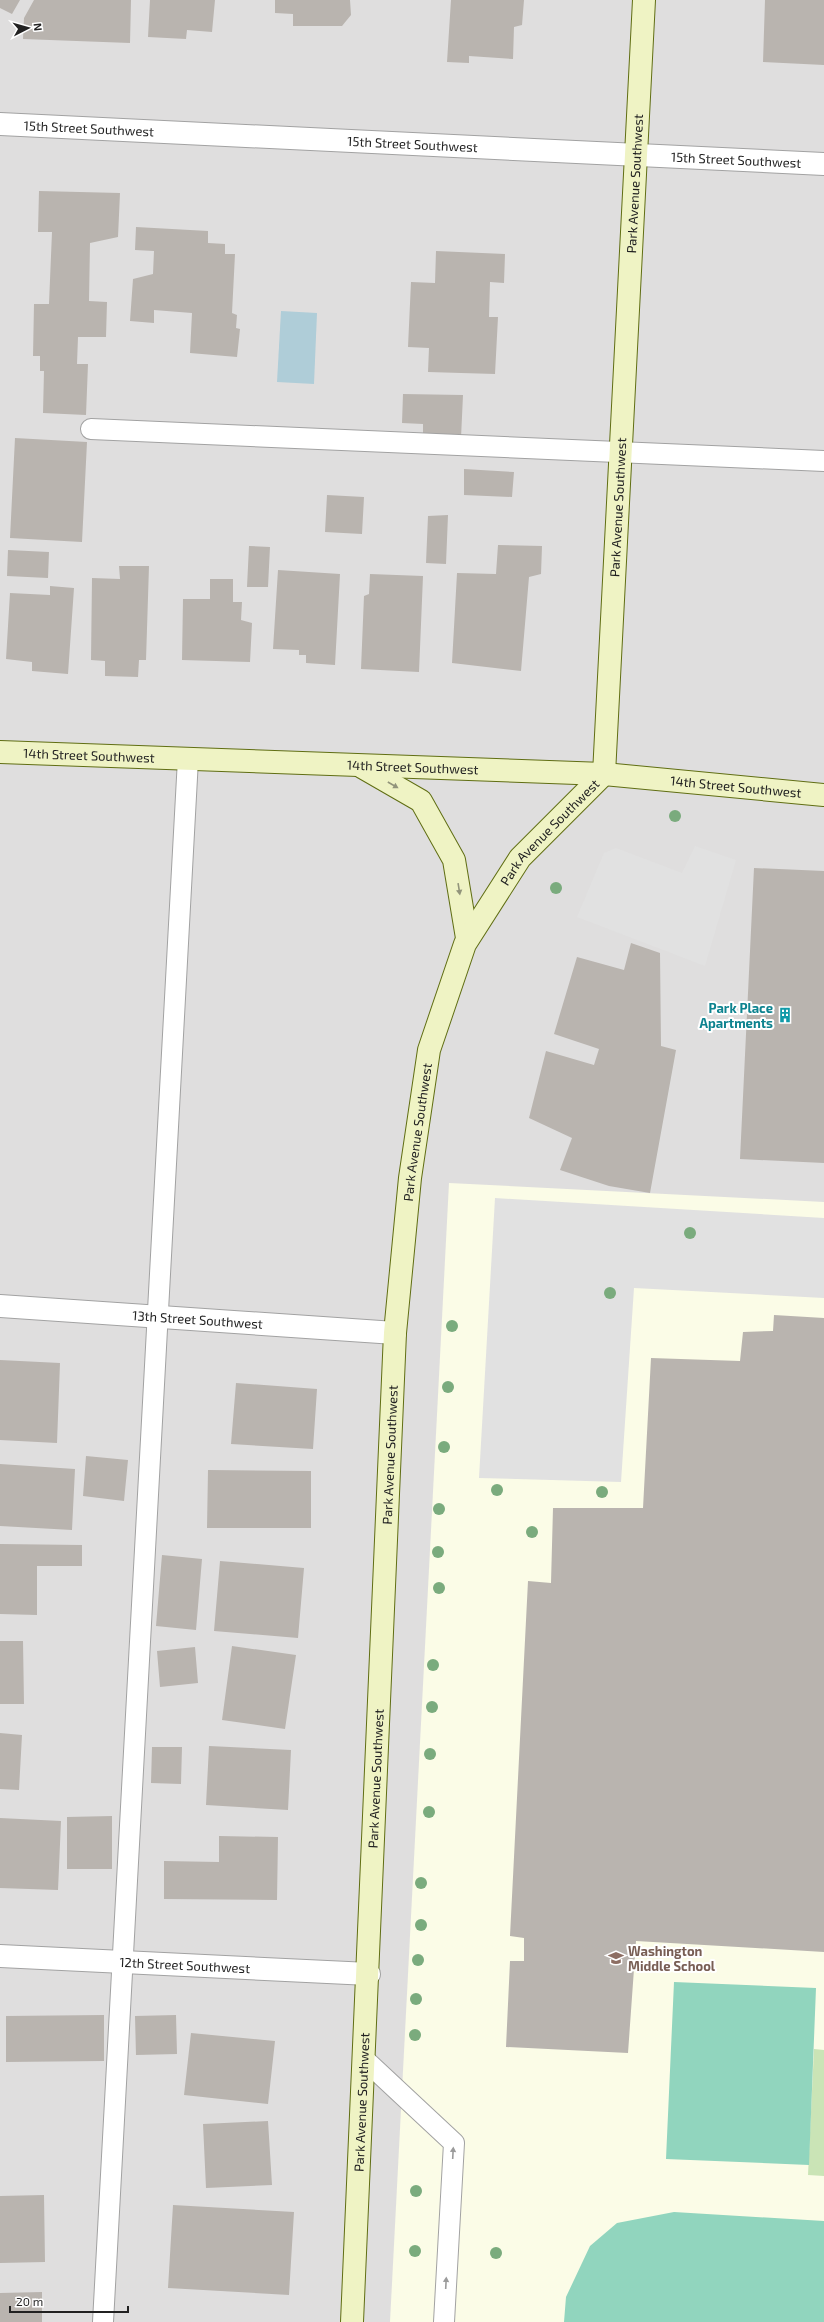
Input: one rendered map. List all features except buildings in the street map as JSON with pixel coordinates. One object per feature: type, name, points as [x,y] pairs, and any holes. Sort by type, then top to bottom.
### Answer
[{"type":"street","name":"Park Avenue Southwest","points":[[352,2322],[369,1974],[395,1333],[410,1178],[429,1050],[467,938],[520,858],[604,774],[644,0]]},
{"type":"street","name":"15th Street Southwest","points":[[0,124],[824,164]]},
{"type":"street","name":"14th Street Southwest","points":[[0,752],[604,774],[824,794]]},
{"type":"street","points":[[359,765],[421,801],[454,860],[467,938]]},
{"type":"street","name":"13th Street Southwest","points":[[0,1306],[395,1333]]},
{"type":"street","name":"12th Street Southwest","points":[[0,1956],[369,1974]]},
{"type":"lane","points":[[91,429],[824,461]]},
{"type":"lane","points":[[103,2322],[188,759]]},
{"type":"lane","points":[[364,2059],[454,2143],[444,2322]]},
{"type":"shaded area","points":[[0,0],[824,0],[824,2322],[0,2322]]},
{"type":"shaded area","points":[[695,846],[736,860],[705,966],[577,917],[604,853],[616,848],[682,873]]},
{"type":"shaded area","name":"Washington Middle School","points":[[449,1183],[824,1202],[824,2322],[390,2322]]},
{"type":"shaded area","points":[[495,1198],[824,1218],[824,1298],[634,1288],[621,1482],[479,1478]]},
{"type":"green space","points":[[674,1982],[816,1988],[809,2165],[666,2159]]},
{"type":"green space","points":[[814,2049],[824,2050],[824,2176],[808,2175]]},
{"type":"green space","points":[[674,2212],[824,2221],[824,2322],[564,2322],[566,2297],[590,2246],[617,2223]]},
{"type":"water","points":[[281,311],[317,313],[314,384],[277,382]]},
{"type":"place","name":"Park Place Apartments","points":[[785,1015]]},
{"type":"place","name":"Washington Middle School","points":[[616,1958]]}]
